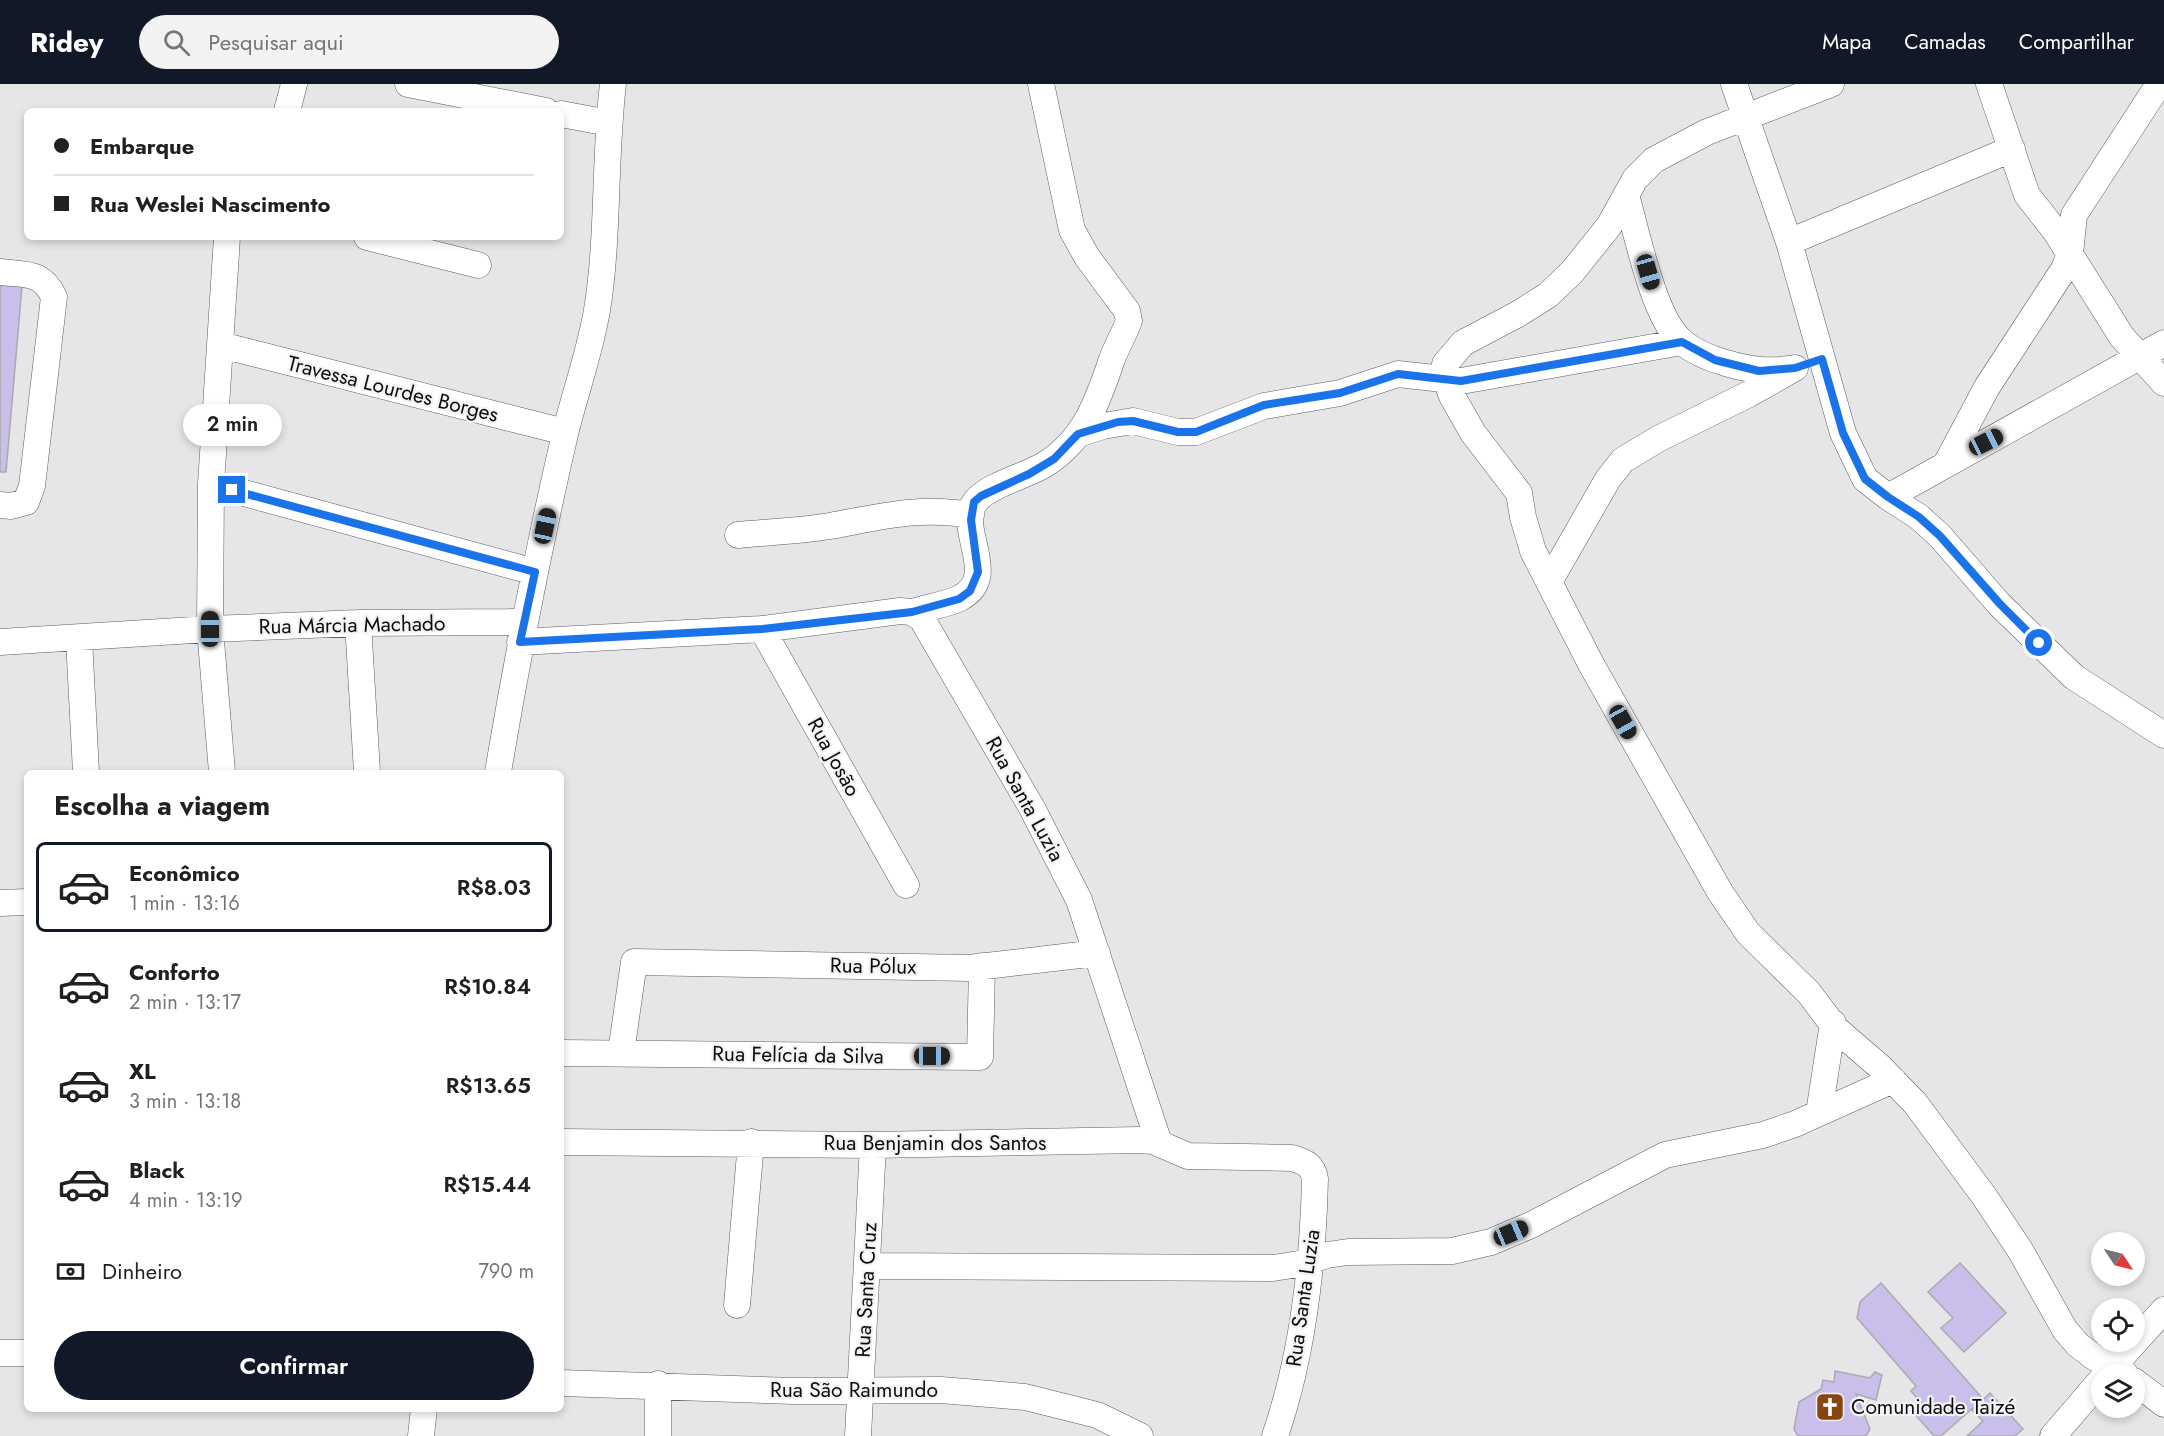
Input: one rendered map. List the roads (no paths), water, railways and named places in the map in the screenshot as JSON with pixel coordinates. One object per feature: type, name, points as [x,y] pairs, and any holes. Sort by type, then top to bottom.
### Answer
[{"type":"street","points":[[288,108],[294,84]]},
{"type":"street","points":[[408,84],[531,108]]},
{"type":"street","points":[[498,770],[522,632],[565,432],[596,313],[601,281],[613,84]]},
{"type":"street","points":[[738,535],[827,526],[914,511],[950,511],[971,515],[974,502],[981,496],[1029,474],[1054,459],[1078,434],[1101,395],[1129,316],[1083,250],[1072,230],[1041,84]]},
{"type":"street","points":[[1734,84],[1789,242],[1843,433],[1865,479],[1919,517],[1940,536],[2000,604],[2074,677],[2164,735]]},
{"type":"street","points":[[1831,84],[1745,117],[1666,152],[1642,169],[1609,226],[1572,272],[1548,295],[1463,343],[1445,364],[1445,381],[1473,433],[1519,493],[1522,517],[1533,550],[1549,582],[1591,664],[1720,892],[1748,933],[1809,993],[1833,1023],[1916,1103],[2020,1250],[2066,1330],[2078,1345],[2100,1364]]},
{"type":"street","points":[[1989,84],[2026,195],[2070,254],[2110,320],[2164,383]]},
{"type":"street","points":[[1946,464],[1987,387],[2056,284],[2070,254],[2074,215],[2159,84]]},
{"type":"street","points":[[564,115],[609,123]]},
{"type":"street","points":[[1789,242],[2012,149]]},
{"type":"street","points":[[1626,195],[1662,313],[1682,342],[1707,356],[1747,369],[1769,371],[1795,368]]},
{"type":"street","points":[[222,770],[210,629],[211,484],[227,240]]},
{"type":"street","points":[[379,240],[478,265]]},
{"type":"street","points":[[0,272],[38,276],[54,297],[32,486],[26,502],[11,506],[0,505]]},
{"type":"street","points":[[1078,434],[1103,426],[1133,421],[1178,432],[1196,432],[1264,405],[1340,393],[1398,374],[1445,381],[1469,380],[1682,342]]},
{"type":"street","points":[[1888,497],[2164,343]]},
{"type":"street","name":"Travessa Lourdes Borges","points":[[221,345],[565,432]]},
{"type":"street","points":[[1549,582],[1608,479],[1623,460],[1658,439],[1749,394],[1795,368],[1822,359]]},
{"type":"street","points":[[211,484],[535,572]]},
{"type":"street","name":"Rua Márcia Machado","points":[[0,642],[79,639],[210,629],[358,623],[522,632],[762,629],[912,612],[959,599],[970,591],[977,581],[977,561],[971,515]]},
{"type":"street","name":"Rua Santa Luzia","points":[[912,612],[922,619],[930,630],[1061,862],[1079,900],[1159,1143]]},
{"type":"street","points":[[358,623],[367,770]]},
{"type":"street","name":"Rua Josão","points":[[762,629],[906,885]]},
{"type":"street","points":[[79,639],[86,770]]},
{"type":"street","points":[[0,903],[24,902]]},
{"type":"street","name":"Rua Pólux","points":[[621,1053],[634,963],[1100,965]]},
{"type":"street","name":"Rua Felícia da Silva","points":[[564,1053],[980,1057],[982,966]]},
{"type":"street","points":[[1819,1113],[1833,1023]]},
{"type":"street","points":[[867,1266],[1273,1268],[1348,1252],[1452,1251],[1491,1242],[1531,1225],[1665,1155],[1763,1135],[1893,1080]]},
{"type":"street","name":"Rua Benjamin dos Santos","points":[[564,1142],[751,1142],[873,1145],[1139,1140],[1159,1143],[1188,1156],[1292,1158],[1306,1162]]},
{"type":"street","points":[[737,1305],[751,1142]]},
{"type":"street","name":"Rua Santa Cruz","points":[[858,1436],[873,1145]]},
{"type":"street","name":"Rua Santa Luzia","points":[[1275,1436],[1288,1398],[1310,1261],[1316,1179],[1314,1170],[1306,1162]]},
{"type":"street","points":[[2119,1364],[2164,1310]]},
{"type":"street","points":[[0,1353],[24,1353]]},
{"type":"street","name":"Rua São Raimundo","points":[[564,1383],[658,1384],[794,1391],[941,1390],[1025,1397],[1097,1415],[1140,1436]]},
{"type":"street","points":[[658,1384],[658,1436]]},
{"type":"street","points":[[2145,1389],[2164,1404]]},
{"type":"street","points":[[2053,1436],[2091,1395]]},
{"type":"street","points":[[421,1436],[424,1412]]},
{"type":"place","name":"Comunidade Taizé","points":[[1830,1407]]}]
